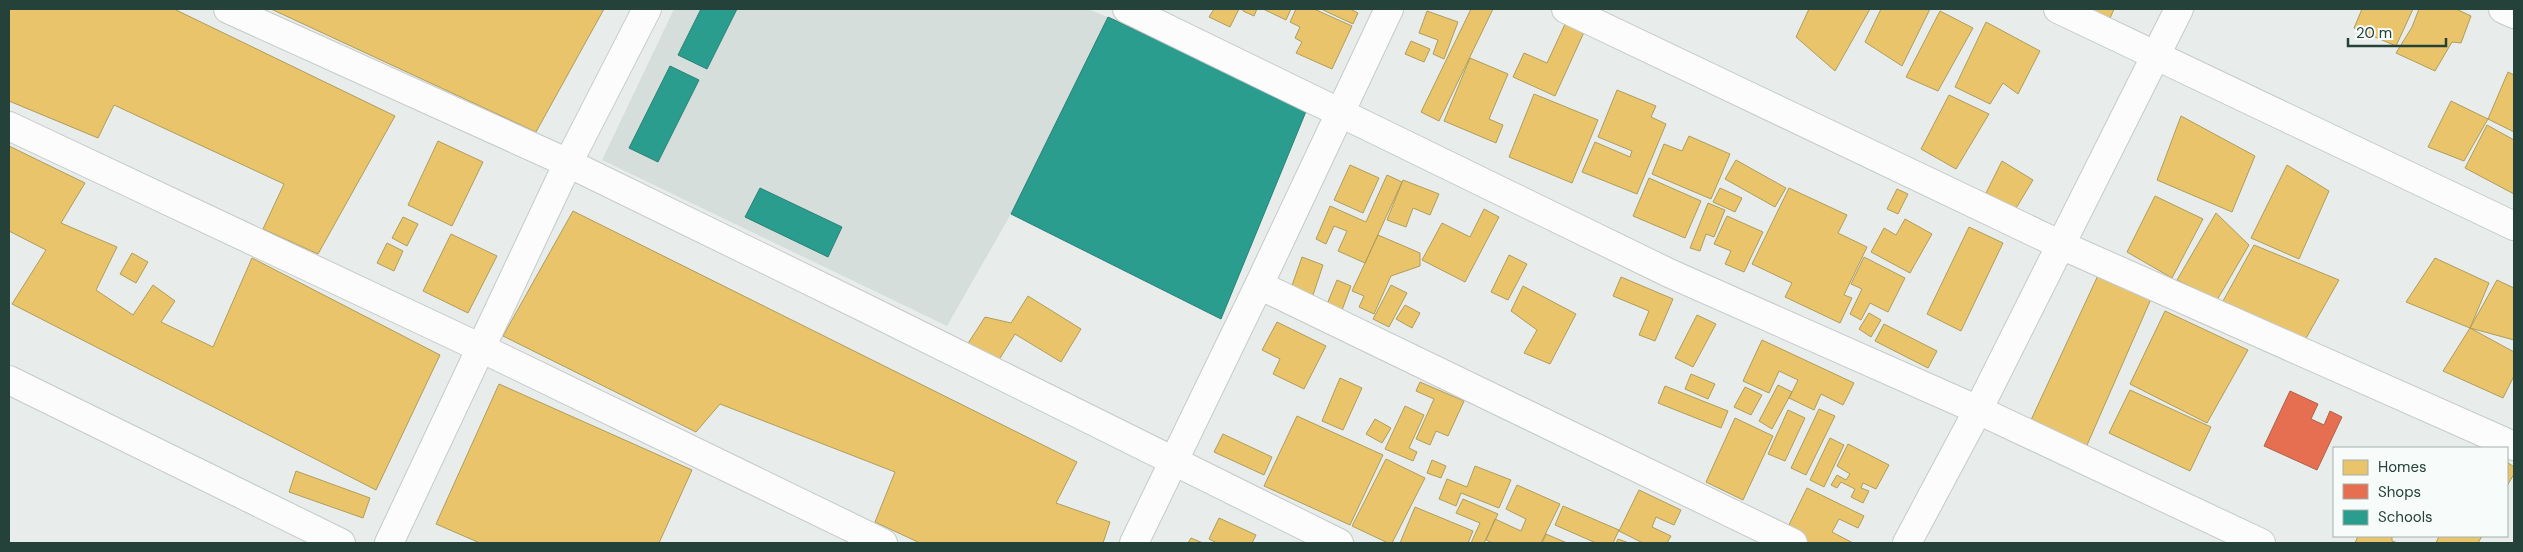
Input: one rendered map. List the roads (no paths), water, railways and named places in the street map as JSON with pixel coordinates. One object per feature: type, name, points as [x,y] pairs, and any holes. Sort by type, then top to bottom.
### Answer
[{"type":"street","points":[[228,9],[568,164],[1174,460],[1339,543]]},
{"type":"street","points":[[389,543],[568,164],[647,9]]},
{"type":"street","points":[[1127,9],[1669,273],[1978,410],[2261,543]]},
{"type":"street","points":[[1134,543],[1389,9]]},
{"type":"street","points":[[1566,9],[2061,245],[2514,446]]},
{"type":"street","points":[[2058,9],[2514,226]]},
{"type":"street","points":[[1906,543],[1978,410],[2158,55],[2179,9]]},
{"type":"street","points":[[2503,9],[2514,14]]},
{"type":"street","points":[[9,126],[481,348],[883,543]]},
{"type":"street","points":[[1259,284],[1793,543]]},
{"type":"street","points":[[9,380],[341,543]]}]
